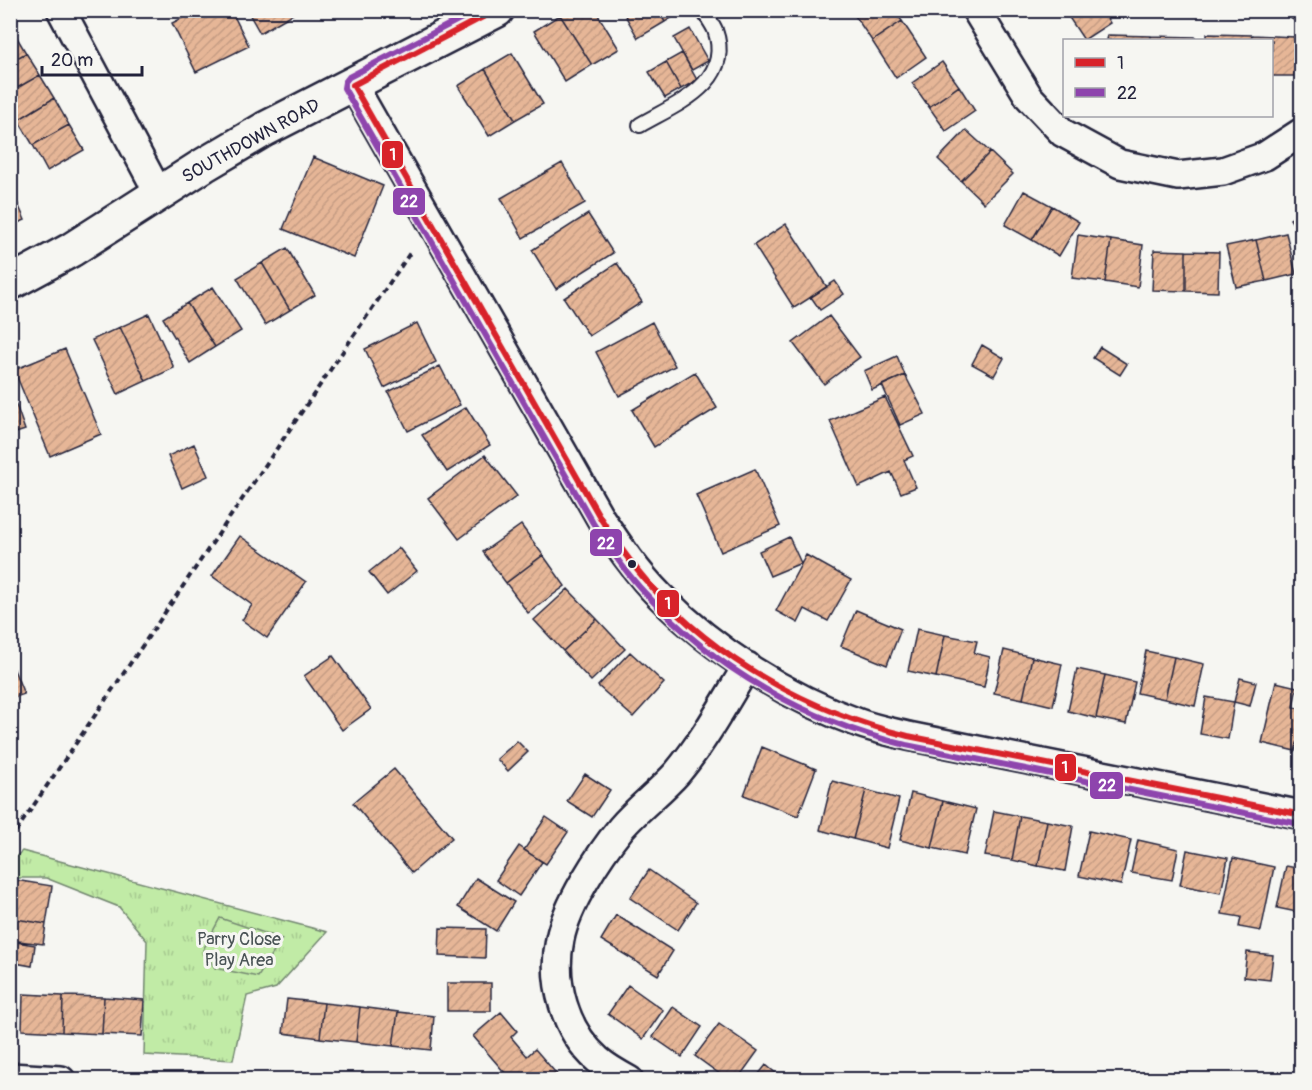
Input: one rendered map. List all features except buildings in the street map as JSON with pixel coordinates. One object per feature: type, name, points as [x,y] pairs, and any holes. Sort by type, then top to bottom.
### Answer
[{"type":"street","points":[[61,10],[159,194]]},
{"type":"street","name":"SOUTHDOWN ROAD","points":[[10,284],[71,250],[265,129],[497,10]]},
{"type":"street","points":[[976,10],[1029,97],[1063,133],[1120,164],[1178,176],[1223,171],[1265,156],[1302,132]]},
{"type":"street","points":[[353,85],[601,519],[631,562],[659,595],[689,623],[747,666],[817,706],[861,724],[908,736],[1302,815]]},
{"type":"street","points":[[629,1080],[595,1071],[567,1016],[561,996],[558,958],[560,938],[568,914],[606,847],[623,826],[676,773],[699,744],[747,666]]},
{"type":"street","points":[[10,1077],[60,1080]]},
{"type":"lane","points":[[640,124],[698,91],[712,75],[719,53],[715,30],[703,10]]},
{"type":"path","points":[[10,840],[432,222]]},
{"type":"green space","points":[[22,851],[327,932],[276,988],[247,996],[233,1060],[144,1055],[147,941],[119,907],[46,878],[11,878],[10,862]]},
{"type":"green space","name":"Parry Close Play Area","points":[[220,918],[282,939],[258,977],[215,968],[203,950]]},
{"type":"transit line","name":"22","points":[[477,10],[349,77],[344,88],[593,523],[631,577],[672,620],[732,668],[764,688],[833,722],[869,735],[906,745],[1300,824]]},
{"type":"transit line","name":"1","points":[[496,10],[353,85],[601,519],[637,569],[676,612],[736,660],[768,680],[801,698],[872,726],[908,736],[1302,815]]}]
